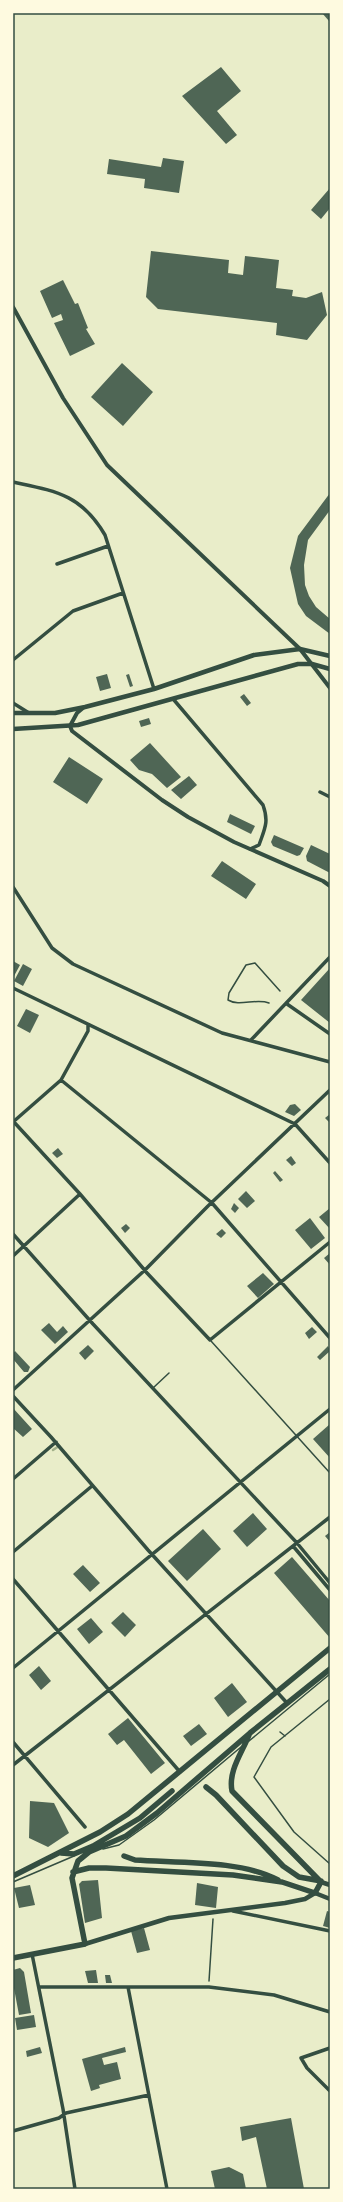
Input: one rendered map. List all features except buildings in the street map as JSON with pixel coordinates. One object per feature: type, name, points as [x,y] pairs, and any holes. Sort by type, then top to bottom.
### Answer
[{"type":"main road","points":[[13,714],[55,713],[85,706],[154,689],[254,655],[300,649],[330,656]]},
{"type":"main road","points":[[13,729],[70,726],[174,700],[274,669],[298,664],[312,664],[330,669]]},
{"type":"main road","points":[[13,1876],[100,1832],[128,1814],[330,1648]]},
{"type":"main road","points":[[85,1944],[72,1878],[78,1861],[89,1852],[126,1836],[157,1813],[249,1734],[330,1669]]},
{"type":"main road","points":[[249,1734],[232,1773],[230,1781],[232,1791],[321,1882]]},
{"type":"main road","points":[[206,1787],[216,1794],[283,1866],[299,1877],[330,1885]]},
{"type":"main road","points":[[60,1853],[74,1854],[93,1846],[140,1818],[172,1791]]},
{"type":"main road","points":[[124,1856],[135,1860],[247,1868],[265,1873],[282,1882],[330,1899]]},
{"type":"main road","points":[[73,1872],[89,1868],[106,1868],[233,1875],[282,1882]]},
{"type":"main road","points":[[13,1958],[85,1944],[168,1918],[305,1899],[315,1893],[321,1882]]},
{"type":"street","points":[[13,307],[63,398],[107,465],[300,649],[330,688]]},
{"type":"street","points":[[13,482],[50,490],[70,497],[98,522],[108,546],[154,689]]},
{"type":"street","points":[[57,564],[108,546]]},
{"type":"street","points":[[13,660],[73,611],[123,593]]},
{"type":"street","points":[[174,700],[263,805],[267,817],[267,824],[259,845],[250,849]]},
{"type":"street","points":[[13,703],[30,714]]},
{"type":"street","points":[[85,706],[77,712],[70,726],[72,731],[162,800],[188,818],[330,886]]},
{"type":"street","points":[[320,792],[330,797]]},
{"type":"street","points":[[13,887],[49,943],[67,961],[222,1033],[330,1062]]},
{"type":"street","points":[[250,1040],[287,1004],[330,957]]},
{"type":"street","points":[[13,988],[295,1124],[330,1163]]},
{"type":"street","points":[[287,1004],[330,1034]]},
{"type":"street","points":[[88,1025],[88,1032],[61,1080],[13,1122],[80,1194],[145,1270],[210,1340],[330,1242]]},
{"type":"street","points":[[61,1080],[212,1203],[282,1281],[330,1338]]},
{"type":"street","points":[[13,1390],[145,1270],[212,1203],[330,1090]]},
{"type":"street","points":[[13,1256],[80,1194]]},
{"type":"street","points":[[13,1234],[90,1321],[153,1388],[239,1484],[297,1543],[330,1583]]},
{"type":"street","points":[[13,1396],[56,1442],[151,1554],[287,1703]]},
{"type":"street","points":[[13,1668],[330,1408]]},
{"type":"street","points":[[13,1479],[56,1442]]},
{"type":"street","points":[[13,1552],[92,1486]]},
{"type":"street","points":[[13,1765],[330,1516]]},
{"type":"street","points":[[292,1546],[330,1590]]},
{"type":"street","points":[[13,1579],[180,1772]]},
{"type":"street","points":[[13,1742],[85,1827]]},
{"type":"street","points":[[230,1910],[330,1930]]},
{"type":"street","points":[[32,1954],[63,2115],[75,2189]]},
{"type":"street","points":[[39,1987],[209,1987],[274,1995],[330,2012]]},
{"type":"street","points":[[128,1987],[167,2189]]},
{"type":"street","points":[[330,2048],[301,2058],[307,2068],[330,2091]]},
{"type":"street","points":[[13,2130],[63,2115],[149,2095]]},
{"type":"lane","points":[[269,1003],[255,1000],[236,1002],[228,1000],[229,993],[246,965],[255,963],[280,990]]},
{"type":"lane","points":[[210,1340],[330,1473]]},
{"type":"lane","points":[[153,1388],[169,1373]]},
{"type":"lane","points":[[13,1882],[65,1859],[119,1846],[154,1820],[180,1796],[197,1786],[246,1743],[330,1674]]},
{"type":"path","points":[[330,1699],[271,1747],[254,1777],[294,1832],[330,1864]]},
{"type":"path","points":[[280,1732],[285,1736]]},
{"type":"path","points":[[209,1987],[214,1911]]},
{"type":"waterway","points":[[53,1450],[59,1446]]}]
